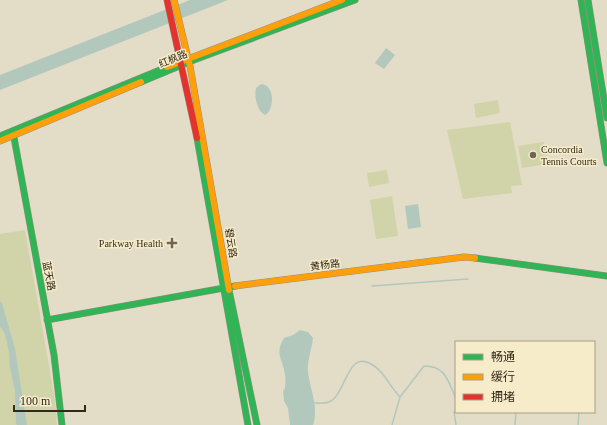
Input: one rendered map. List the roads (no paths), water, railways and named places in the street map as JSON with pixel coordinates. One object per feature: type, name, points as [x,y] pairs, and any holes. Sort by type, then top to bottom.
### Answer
[{"type":"street","name":"碧云路","points":[[167,0],[182,63],[226,287],[257,425]]},
{"type":"street","name":"碧云路","points":[[174,0],[189,60],[248,425]]},
{"type":"street","name":"红枫路","points":[[0,141],[13,133],[189,60],[342,0]]},
{"type":"street","name":"红枫路","points":[[189,60],[355,0]]},
{"type":"street","points":[[581,0],[607,163]]},
{"type":"street","points":[[588,0],[607,118]]},
{"type":"street","name":"红枫路","points":[[0,136],[13,133]]},
{"type":"street","name":"蓝天路","points":[[13,133],[54,355],[62,425]]},
{"type":"street","name":"黄杨路","points":[[47,320],[226,287],[464,257],[607,276]]},
{"type":"waterway","points":[[372,286],[468,279]]},
{"type":"waterway","points":[[313,403],[327,403],[334,398],[339,392],[351,369],[362,361],[369,363],[378,369],[400,397]]},
{"type":"waterway","points":[[392,425],[400,397],[424,366],[431,367],[442,372],[455,397]]},
{"type":"waterway","points":[[455,410],[456,425]]},
{"type":"waterway","points":[[515,425],[516,413]]},
{"type":"waterway","points":[[578,425],[579,413]]},
{"type":"place","name":"Concordia Tennis Courts","points":[[533,155]]},
{"type":"place","name":"Parkway Health","points":[[172,243]]}]
